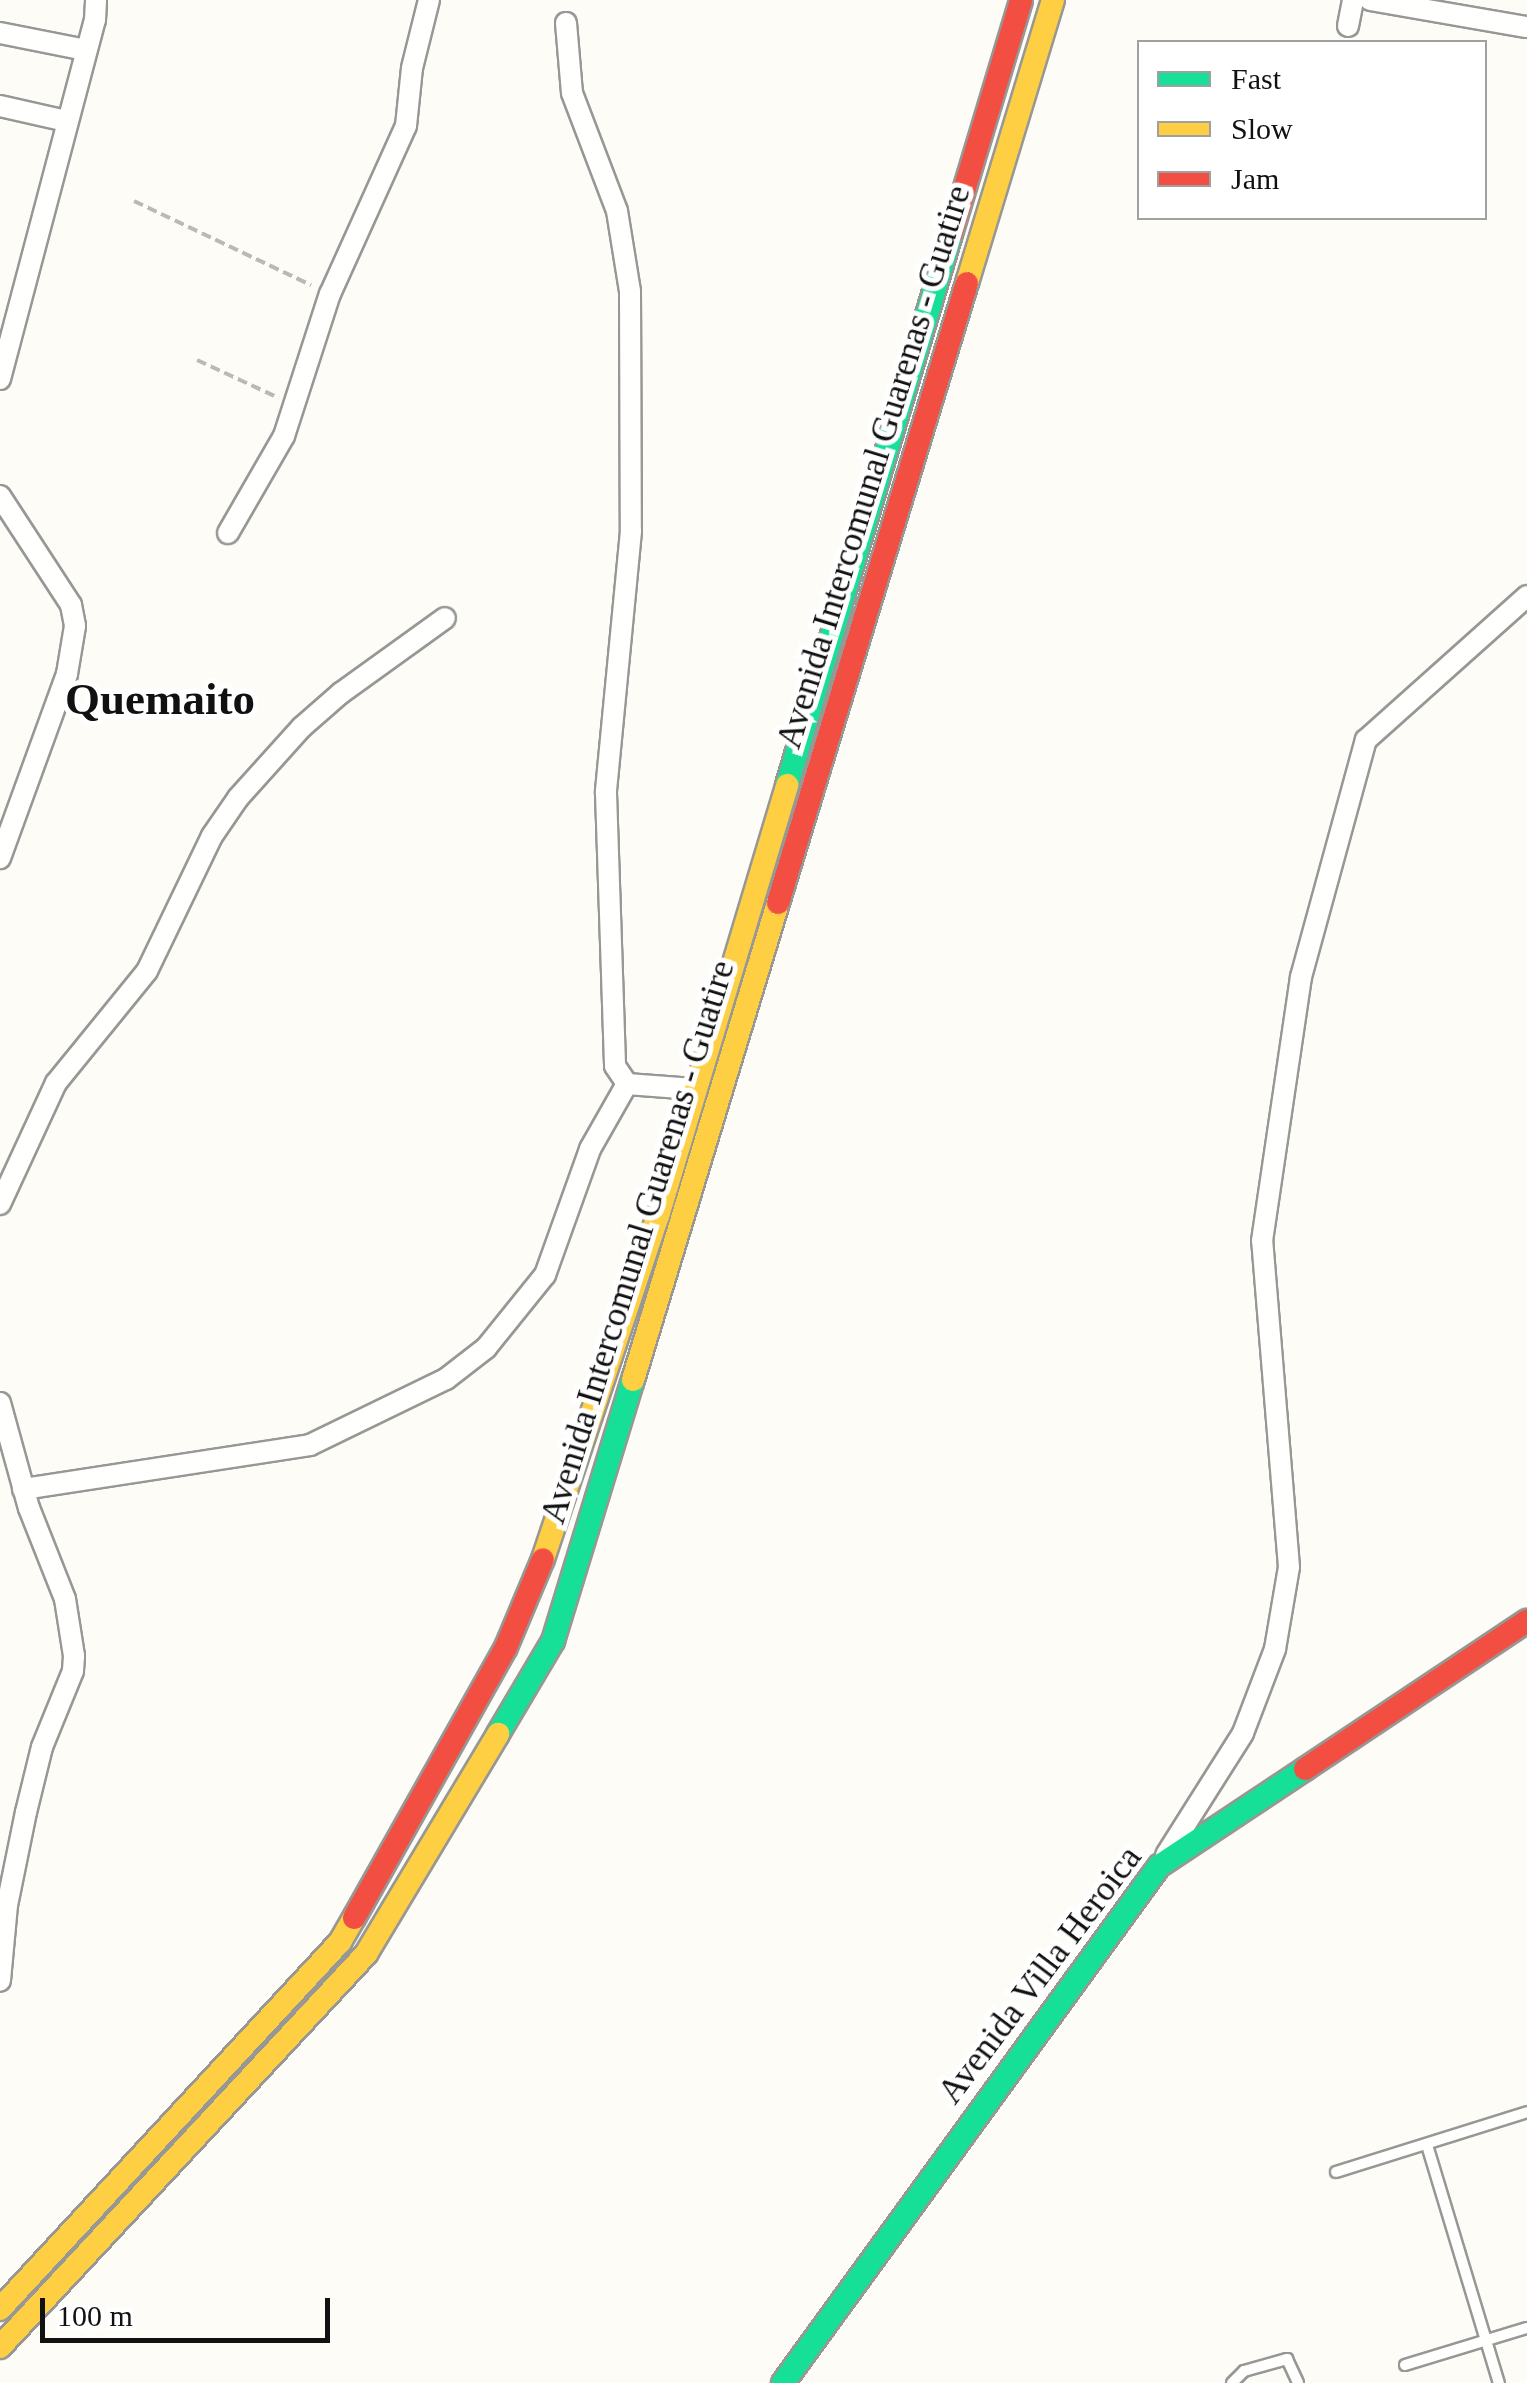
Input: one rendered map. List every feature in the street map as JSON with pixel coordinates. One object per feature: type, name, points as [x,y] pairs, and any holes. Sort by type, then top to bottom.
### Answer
[{"type":"main road","name":"Avenida Intercomunal Guarenas - Guatire","points":[[0,2309],[340,1942],[506,1646],[551,1539],[658,1216],[1021,0]]},
{"type":"main road","name":"Avenida Intercomunal Guarenas - Guatire","points":[[0,2347],[366,1954],[553,1641],[1053,0]]},
{"type":"main road","name":"Avenida Villa Heroica","points":[[784,2383],[1159,1866],[1527,1621]]},
{"type":"street","points":[[0,379],[96,0]]},
{"type":"street","points":[[228,533],[269,467],[296,406],[330,294],[406,126],[412,68],[428,0]]},
{"type":"street","points":[[1348,26],[1353,0]]},
{"type":"street","points":[[1370,0],[1527,27]]},
{"type":"street","points":[[566,24],[568,76],[617,211],[630,291],[631,531],[606,793],[615,1066],[627,1084]]},
{"type":"street","points":[[0,33],[86,50]]},
{"type":"street","points":[[0,106],[66,121]]},
{"type":"street","points":[[0,496],[71,605],[76,626],[60,692],[0,858]]},
{"type":"street","points":[[1159,1866],[1243,1733],[1275,1649],[1289,1567],[1262,1240],[1301,977],[1366,740],[1527,596]]},
{"type":"street","points":[[0,1204],[56,1083],[147,970],[212,836],[238,798],[302,728],[342,692],[445,618]]},
{"type":"street","points":[[627,1084],[694,1089]]},
{"type":"street","points":[[23,1488],[310,1444],[446,1379],[486,1348],[545,1275],[568,1222],[590,1149],[627,1084]]},
{"type":"street","points":[[0,1403],[23,1488],[65,1599],[74,1656],[74,1671],[42,1746],[26,1812],[8,1904],[0,1981]]},
{"type":"lane","points":[[1336,2172],[1527,2112]]},
{"type":"lane","points":[[1427,2145],[1500,2383]]},
{"type":"lane","points":[[1406,2365],[1527,2328]]},
{"type":"lane","points":[[1232,2383],[1244,2371],[1287,2359],[1298,2383]]},
{"type":"path","points":[[134,201],[330,294]]},
{"type":"path","points":[[197,360],[296,406]]},
{"type":"traffic: fast","points":[[787,785],[951,234]]},
{"type":"traffic: fast","points":[[498,1734],[553,1641],[633,1380]]},
{"type":"traffic: fast","points":[[783,2383],[1159,1866],[1305,1769]]},
{"type":"traffic: slow","points":[[967,283],[1053,0]]},
{"type":"traffic: slow","points":[[543,1559],[658,1216],[787,785]]},
{"type":"traffic: slow","points":[[633,1380],[778,903]]},
{"type":"traffic: slow","points":[[0,2347],[366,1954],[498,1734]]},
{"type":"traffic: slow","points":[[0,2309],[340,1942],[354,1918]]},
{"type":"traffic: jam","points":[[951,234],[1021,0]]},
{"type":"traffic: jam","points":[[778,903],[967,283]]},
{"type":"traffic: jam","points":[[354,1918],[506,1647],[543,1559]]},
{"type":"traffic: jam","points":[[1305,1769],[1527,1621]]},
{"type":"district","name":"Quemaito","points":[[160,700]]}]
